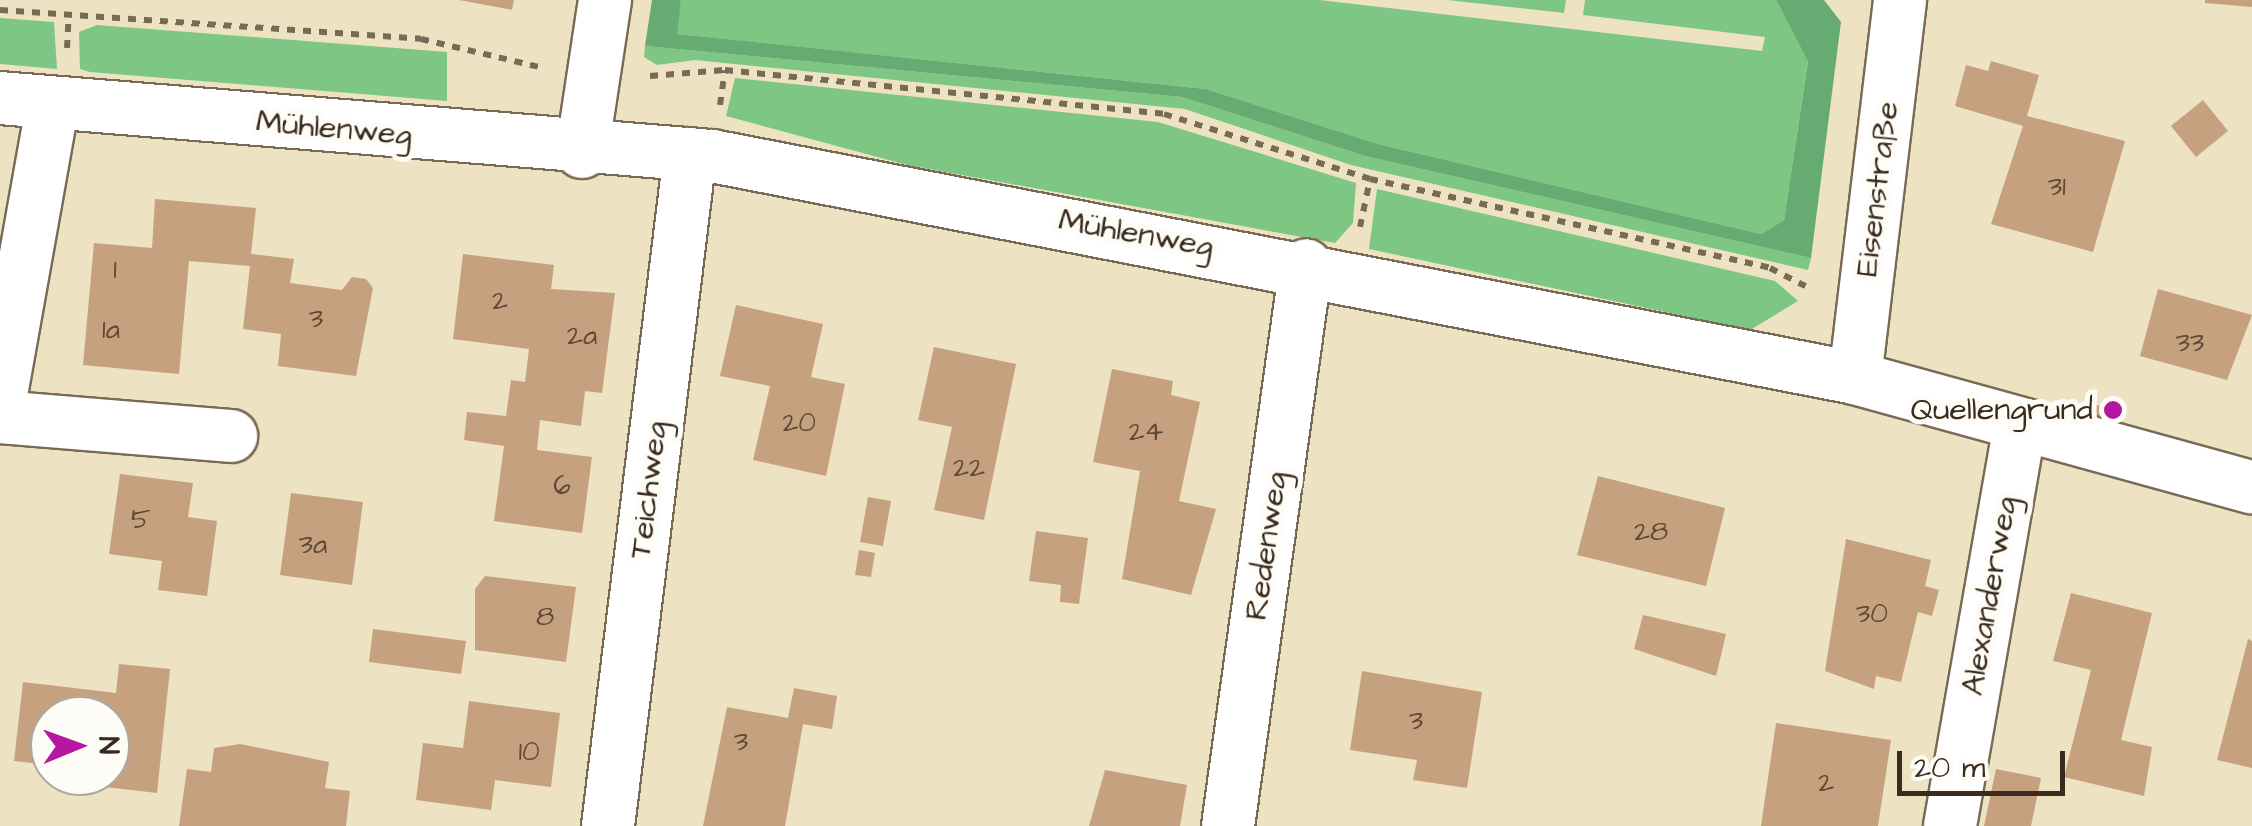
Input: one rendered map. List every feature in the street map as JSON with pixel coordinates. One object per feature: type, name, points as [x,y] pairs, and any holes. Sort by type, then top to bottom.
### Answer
[{"type":"street","points":[[582,152],[605,0]]},
{"type":"street","name":"Eisenstraße","points":[[1855,378],[1900,0]]},
{"type":"street","name":"Mühlenweg","points":[[0,98],[582,152],[690,154],[1306,265],[1855,378],[2252,488]]},
{"type":"street","points":[[0,400],[53,102]]},
{"type":"street","name":"Teichweg","points":[[608,826],[690,154]]},
{"type":"street","name":"Redenweg","points":[[1228,826],[1306,265]]},
{"type":"street","points":[[0,417],[232,436]]},
{"type":"street","name":"Alexanderweg","points":[[1950,826],[2020,424]]},
{"type":"path","points":[[0,10],[421,40],[594,78],[725,70],[1164,114],[1370,179],[1770,268],[1862,324]]},
{"type":"green space","points":[[652,0],[681,0],[677,34],[1206,89],[1378,144],[1761,234],[1784,220],[1808,61],[1776,0],[1824,0],[1841,22],[1811,258],[1365,156],[1182,97],[645,46]]},
{"type":"green space","points":[[681,0],[1319,0],[1762,51],[1765,37],[1583,15],[1585,0],[1776,0],[1808,60],[1784,220],[1761,234],[1378,144],[1206,89],[676,34]]},
{"type":"green space","points":[[1447,0],[1566,0],[1564,13]]},
{"type":"green space","points":[[0,18],[54,22],[57,69],[0,64]]},
{"type":"green space","points":[[97,25],[447,52],[447,101],[90,72],[80,69],[79,32]]},
{"type":"green space","points":[[645,46],[1182,97],[1365,156],[1811,258],[1808,270],[1351,165],[1185,109],[695,60],[657,65],[644,57]]},
{"type":"green space","points":[[735,78],[1158,122],[1356,183],[1353,223],[1335,243],[907,165],[726,116]]},
{"type":"green space","points":[[1377,189],[1775,281],[1798,301],[1750,330],[1369,249]]},
{"type":"building","points":[[459,0],[514,0],[512,10]]},
{"type":"building","points":[[2252,0],[2252,7],[2205,3]]},
{"type":"building","points":[[1991,61],[2039,75],[2027,116],[2125,141],[2093,252],[1991,224],[2023,126],[1955,106],[1966,65],[1988,71]]},
{"type":"building","points":[[2203,100],[2228,131],[2196,157],[2171,126]]},
{"type":"building","points":[[155,199],[256,208],[251,254],[294,259],[290,283],[342,290],[352,277],[366,279],[373,288],[356,376],[278,366],[281,334],[243,329],[250,266],[189,261],[179,374],[83,365],[94,243],[152,248]]},
{"type":"building","points":[[463,254],[554,265],[551,289],[615,293],[602,393],[585,391],[581,426],[540,420],[537,450],[592,457],[582,533],[494,521],[504,446],[464,440],[467,412],[506,416],[511,380],[525,382],[529,349],[453,339]]},
{"type":"building","points":[[2158,289],[2252,315],[2227,380],[2140,356]]},
{"type":"building","points":[[736,305],[823,324],[811,377],[845,384],[826,476],[753,460],[770,386],[720,376]]},
{"type":"building","points":[[934,347],[1016,364],[984,520],[934,510],[952,427],[918,420]]},
{"type":"building","points":[[1112,369],[1173,381],[1171,395],[1200,402],[1179,501],[1216,509],[1191,595],[1122,579],[1140,471],[1093,462]]},
{"type":"building","points":[[2086,402],[2108,408],[2106,419],[2082,414]]},
{"type":"building","points":[[120,474],[193,483],[188,517],[217,521],[207,596],[158,590],[162,561],[109,554]]},
{"type":"building","points":[[1598,476],[1725,508],[1706,586],[1577,555]]},
{"type":"building","points":[[291,493],[363,502],[352,585],[280,575]]},
{"type":"building","points":[[868,497],[891,501],[883,546],[860,542]]},
{"type":"building","points":[[1036,531],[1088,538],[1079,604],[1060,602],[1061,585],[1029,581]]},
{"type":"building","points":[[1846,539],[1931,560],[1925,586],[1939,590],[1932,616],[1918,612],[1901,682],[1876,676],[1874,689],[1825,671]]},
{"type":"building","points":[[859,550],[875,553],[871,577],[855,575]]},
{"type":"building","points":[[485,576],[576,587],[566,662],[475,650],[475,589]]},
{"type":"building","points":[[2071,593],[2152,613],[2121,740],[2152,747],[2144,796],[2064,777],[2091,670],[2053,661]]},
{"type":"building","points":[[1643,615],[1726,634],[1716,676],[1634,649]]},
{"type":"building","points":[[373,629],[466,641],[461,674],[369,662]]},
{"type":"building","points":[[2248,639],[2252,641],[2252,768],[2217,760]]},
{"type":"building","points":[[119,664],[170,669],[157,793],[130,790],[130,696],[30,696],[30,763],[14,761],[23,682],[116,693]]},
{"type":"building","points":[[1362,671],[1482,692],[1467,788],[1413,780],[1417,760],[1350,750]]},
{"type":"building","points":[[794,688],[837,696],[832,729],[803,724],[785,826],[703,826],[727,707],[788,718]]},
{"type":"building","points":[[469,701],[560,713],[551,787],[495,780],[491,810],[416,800],[423,743],[463,748]]},
{"type":"building","points":[[1776,723],[1891,740],[1878,826],[1761,826]]},
{"type":"building","points":[[240,744],[329,762],[325,788],[350,791],[346,826],[179,826],[187,769],[211,772],[214,748]]},
{"type":"building","points":[[1996,769],[2041,778],[2031,826],[1984,826]]},
{"type":"building","points":[[1105,770],[1187,785],[1180,826],[1089,826]]},
{"type":"place","name":"Quellengrund","points":[[2113,410]]}]
